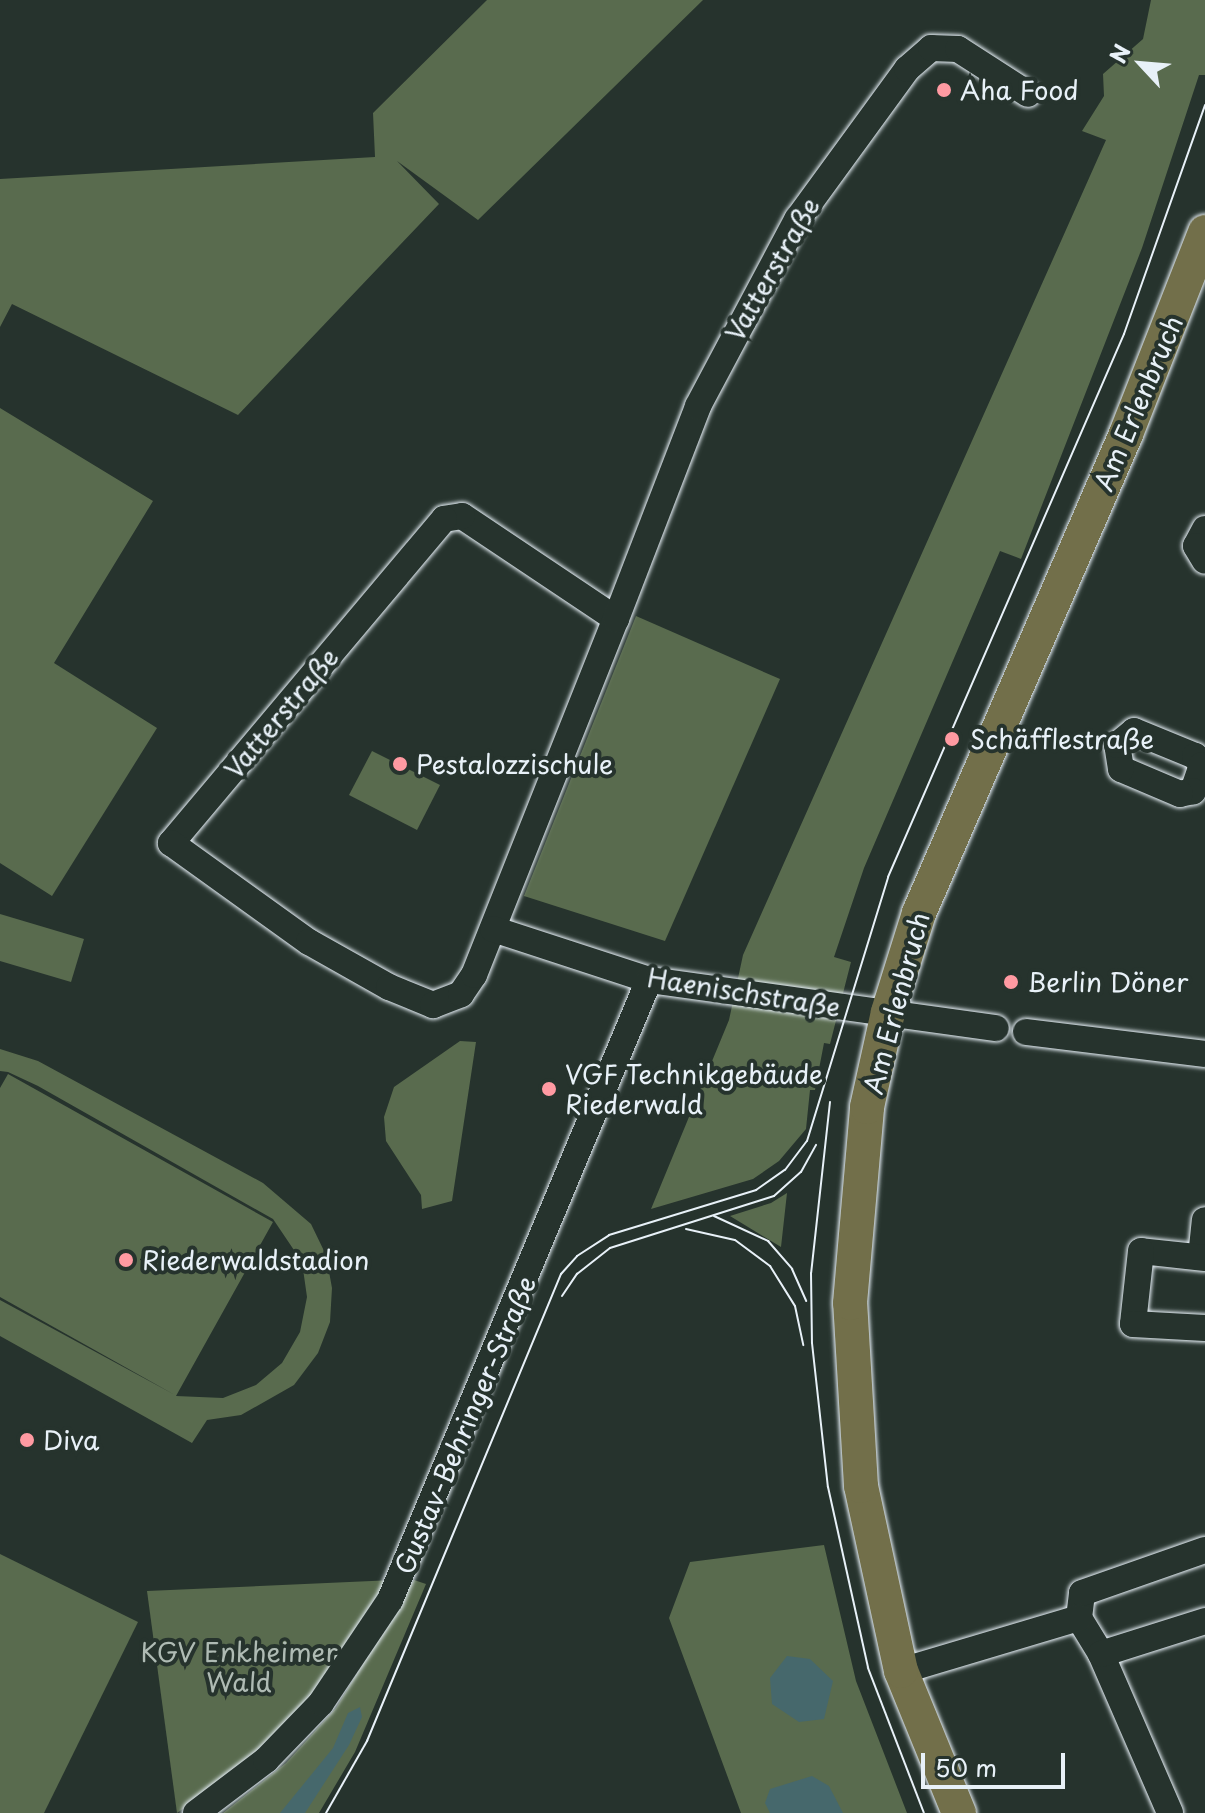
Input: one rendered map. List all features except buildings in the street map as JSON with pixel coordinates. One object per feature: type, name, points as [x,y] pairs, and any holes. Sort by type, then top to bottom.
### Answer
[{"type":"main road","name":"Am Erlenbruch","points":[[959,1813],[901,1671],[868,1537],[849,1352],[855,1199],[888,1012],[939,863],[1126,434],[1205,232]]},
{"type":"street","name":"Vatterstraße","points":[[616,619],[462,516],[444,519],[171,843],[309,942],[423,1003],[443,1004],[461,994],[493,929],[616,619],[698,406],[774,256],[907,69],[931,48],[945,45],[1028,94]]},
{"type":"street","points":[[1205,529],[1196,546],[1205,561]]},
{"type":"street","name":"Haenischstraße","points":[[493,929],[649,980],[888,1012]]},
{"type":"street","name":"Gustav-Behringer-Straße","points":[[196,1813],[266,1760],[321,1703],[390,1600],[649,980]]},
{"type":"street","points":[[888,1012],[996,1028]]},
{"type":"street","points":[[1026,1032],[1205,1054]]},
{"type":"street","points":[[1205,1220],[1203,1257],[1141,1251],[1133,1324],[1205,1328]]},
{"type":"street","points":[[1170,1813],[1101,1654],[1079,1618],[1082,1593],[1205,1550]]},
{"type":"street","points":[[901,1671],[1079,1618]]},
{"type":"street","points":[[1101,1654],[1205,1621]]},
{"type":"green space","points":[[487,0],[703,0],[478,220],[397,161],[439,204],[238,415],[12,304],[0,327],[0,179],[375,157],[373,113]]},
{"type":"green space","points":[[1151,0],[1205,0],[1205,75],[1199,75],[1142,248],[1021,559],[1000,551],[864,868],[834,957],[851,962],[830,1044],[824,1043],[815,1090],[810,1090],[806,1129],[779,1161],[753,1179],[651,1209],[729,1020],[743,955],[1106,140],[1082,131],[1104,96],[1103,74],[1143,39]]},
{"type":"green space","points":[[0,408],[153,501],[54,663],[157,728],[52,896],[0,863]]},
{"type":"green space","points":[[636,616],[780,679],[665,941],[524,896]]},
{"type":"green space","points":[[372,751],[440,785],[417,830],[349,795]]},
{"type":"green space","points":[[0,914],[84,939],[71,982],[0,961]]},
{"type":"green space","points":[[460,1041],[476,1042],[452,1201],[422,1209],[421,1195],[386,1141],[384,1117],[394,1087]]},
{"type":"green space","name":"Riederwaldstadion","points":[[0,1049],[38,1061],[263,1183],[311,1224],[326,1255],[332,1288],[330,1322],[318,1353],[294,1385],[241,1415],[207,1420],[192,1443],[0,1336],[0,1300],[175,1395],[0,1297],[0,1088],[8,1074],[273,1222],[176,1396],[223,1398],[256,1385],[282,1363],[300,1332],[307,1297],[302,1262],[273,1219],[38,1086],[8,1072],[0,1071]]},
{"type":"green space","points":[[787,1193],[781,1247],[730,1216],[771,1203]]},
{"type":"green space","points":[[824,1545],[856,1681],[907,1813],[741,1813],[669,1618],[690,1562]]},
{"type":"green space","points":[[0,1554],[138,1622],[44,1813],[0,1813]]},
{"type":"green space","name":"KGV Enkheimer Wald","points":[[394,1580],[359,1641],[271,1748],[177,1813],[147,1591]]},
{"type":"green space","points":[[414,1580],[426,1584],[355,1752],[319,1813],[223,1813],[286,1763],[336,1708]]},
{"type":"water","points":[[787,1656],[810,1659],[833,1681],[824,1719],[799,1722],[772,1704],[770,1678]]},
{"type":"water","points":[[360,1707],[362,1717],[349,1745],[305,1813],[280,1813],[333,1748],[348,1713]]},
{"type":"water","points":[[812,1776],[829,1786],[843,1813],[770,1813],[765,1803],[770,1789]]},
{"type":"tram line","points":[[326,1813],[367,1741],[561,1274],[577,1256],[609,1235],[756,1190],[785,1170],[807,1141],[888,877],[1124,334],[1205,105]]},
{"type":"tram line","points":[[830,1102],[811,1273],[812,1343],[828,1487],[868,1668],[924,1813]]},
{"type":"tram line","points":[[562,1296],[577,1274],[610,1248],[774,1196],[801,1172],[816,1145]]},
{"type":"tram line","points":[[714,1216],[768,1241],[792,1269],[806,1301]]},
{"type":"tram line","points":[[686,1229],[735,1240],[770,1266],[795,1306],[803,1345]]},
{"type":"place","name":"Aha Food","points":[[944,90]]},
{"type":"place","name":"Schäfflestraße","points":[[952,739]]},
{"type":"place","name":"Pestalozzischule","points":[[400,764]]},
{"type":"place","name":"Berlin Döner","points":[[1011,982]]},
{"type":"place","name":"VGF Technikgebäude Riederwald","points":[[549,1089]]},
{"type":"place","name":"Riederwaldstadion","points":[[126,1260]]},
{"type":"place","name":"Diva","points":[[27,1440]]}]
